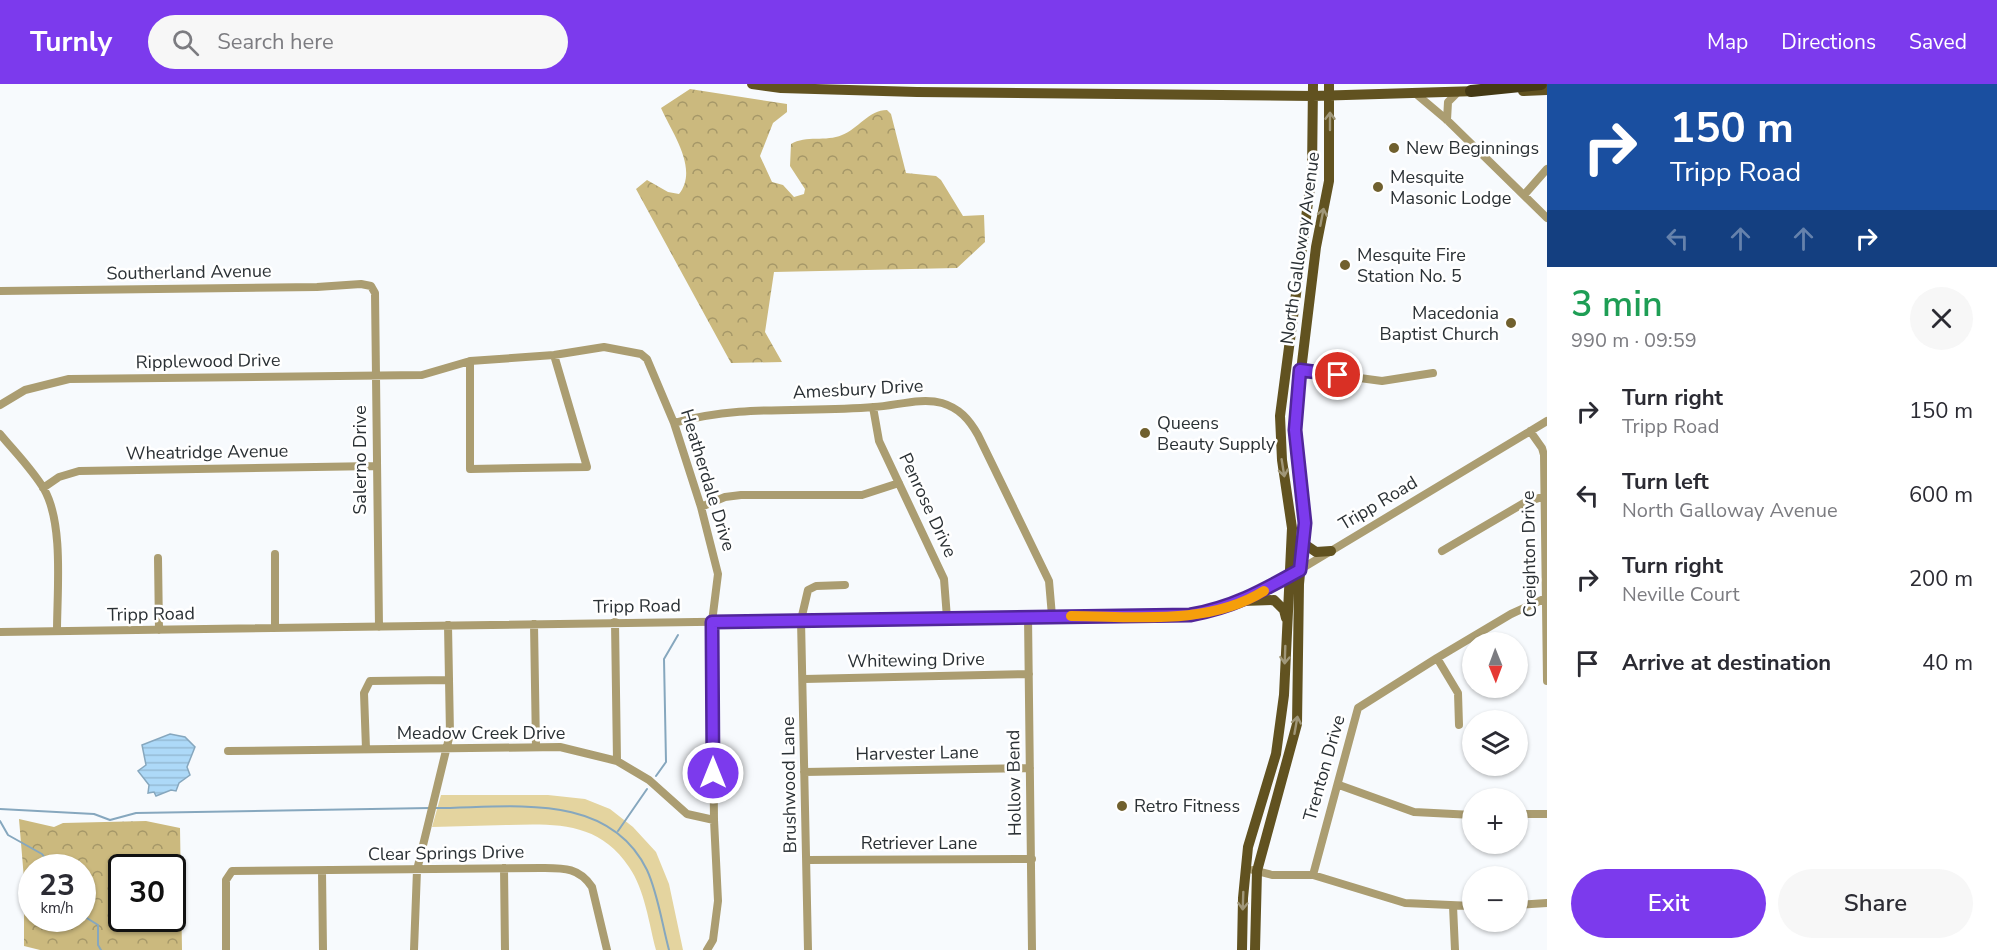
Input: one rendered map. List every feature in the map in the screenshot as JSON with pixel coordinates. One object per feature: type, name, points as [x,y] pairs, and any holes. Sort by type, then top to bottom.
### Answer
[{"type":"highway","points":[[1465,92],[1541,84]]},
{"type":"main road","points":[[752,84],[852,92],[1313,96],[1330,90],[1415,93],[1547,90]]},
{"type":"main road","name":"North Galloway Avenue","points":[[1242,950],[1245,868],[1253,826],[1269,777],[1282,718],[1292,528],[1280,438],[1288,351],[1313,162],[1313,84]]},
{"type":"main road","name":"North Galloway Avenue","points":[[1255,950],[1257,871],[1265,832],[1282,782],[1297,718],[1300,570],[1304,543],[1304,514],[1296,447],[1300,370],[1316,247],[1329,182],[1330,90]]},
{"type":"main road","points":[[1303,245],[1316,247]]},
{"type":"main road","points":[[1288,351],[1302,353]]},
{"type":"main road","points":[[1286,368],[1300,370]]},
{"type":"main road","points":[[1304,543],[1316,552],[1331,551]]},
{"type":"main road","points":[[1243,601],[1274,600],[1284,610],[1287,623]]},
{"type":"main road","points":[[1269,777],[1282,782]]},
{"type":"street","points":[[1448,120],[1448,102],[1465,92]]},
{"type":"street","points":[[1415,93],[1448,120],[1547,218]]},
{"type":"street","points":[[1524,195],[1547,169]]},
{"type":"street","name":"Southerland Avenue","points":[[0,291],[305,287],[361,284],[371,286],[375,293]]},
{"type":"street","name":"Salerno Drive","points":[[375,293],[379,627]]},
{"type":"street","name":"Heatherdale Drive","points":[[422,375],[470,361],[554,355],[604,347],[641,354],[652,368],[674,423],[701,507],[718,574],[712,622],[714,820],[718,901],[713,940],[707,950]]},
{"type":"street","points":[[470,361],[470,469],[587,467],[554,355]]},
{"type":"street","points":[[1300,370],[1382,381],[1433,373]]},
{"type":"street","name":"Ripplewood Drive","points":[[0,405],[25,390],[69,379],[422,375]]},
{"type":"street","name":"Amesbury Drive","points":[[674,423],[732,410],[873,407],[927,401],[941,403],[963,414],[978,435],[1049,581],[1052,616]]},
{"type":"street","name":"Penrose Drive","points":[[873,407],[879,441],[944,579],[947,618]]},
{"type":"street","name":"Tripp Road","points":[[0,632],[1190,615],[1243,601],[1300,570],[1547,421]]},
{"type":"street","name":"Creighton Drive","points":[[1530,431],[1542,447],[1544,455],[1547,681]]},
{"type":"street","points":[[0,434],[43,488],[52,507],[55,526],[57,631]]},
{"type":"street","name":"Wheatridge Avenue","points":[[43,488],[59,477],[79,471],[376,466]]},
{"type":"street","points":[[701,507],[725,497],[741,495],[862,495],[899,483]]},
{"type":"street","points":[[1442,551],[1524,503],[1545,496]]},
{"type":"street","points":[[275,554],[275,628]]},
{"type":"street","points":[[158,558],[159,630]]},
{"type":"street","name":"Brushwood Lane","points":[[808,950],[801,620],[808,590],[816,586],[845,585]]},
{"type":"street","name":"Trenton Drive","points":[[1313,875],[1323,831],[1339,785],[1353,721],[1359,708],[1511,614],[1546,598]]},
{"type":"street","name":"Hollow Bend","points":[[1028,616],[1032,950]]},
{"type":"street","points":[[615,622],[617,761]]},
{"type":"street","points":[[534,624],[536,747]]},
{"type":"street","points":[[414,950],[417,870],[447,749],[451,721],[448,625]]},
{"type":"street","points":[[1437,658],[1458,693],[1459,725]]},
{"type":"street","name":"Whitewing Drive","points":[[804,679],[1029,674]]},
{"type":"street","points":[[366,749],[364,693],[370,681],[449,680]]},
{"type":"street","name":"Meadow Creek Drive","points":[[228,751],[560,747],[584,751],[617,761],[649,780],[687,814],[714,820]]},
{"type":"street","name":"Harvester Lane","points":[[804,772],[1030,768]]},
{"type":"street","points":[[1339,785],[1414,812],[1462,814]]},
{"type":"street","points":[[1528,814],[1547,814]]},
{"type":"street","name":"Retriever Lane","points":[[807,860],[1032,859]]},
{"type":"street","points":[[504,868],[505,950]]},
{"type":"street","name":"Clear Springs Drive","points":[[226,950],[226,880],[230,872],[567,868],[586,878],[595,898],[607,950]]},
{"type":"street","points":[[1245,868],[1272,875],[1313,875],[1405,903],[1462,906]]},
{"type":"street","points":[[322,871],[324,950]]},
{"type":"street","points":[[1528,904],[1547,903]]},
{"type":"street","points":[[1453,906],[1455,950]]},
{"type":"shaded area","points":[[441,795],[548,795],[585,799],[610,809],[633,827],[656,852],[669,884],[683,950],[656,950],[639,886],[629,867],[604,841],[574,828],[558,826],[432,827]]},
{"type":"green space","points":[[690,89],[787,104],[787,112],[773,123],[760,156],[772,182],[783,185],[794,197],[804,194],[805,189],[790,166],[791,144],[797,141],[842,135],[869,116],[887,110],[891,114],[906,173],[936,176],[941,180],[963,216],[984,215],[985,242],[957,268],[774,272],[765,332],[782,362],[731,363],[636,189],[647,180],[668,192],[679,194],[686,174],[685,162],[661,108]]},
{"type":"green space","points":[[19,819],[54,827],[63,823],[146,821],[180,828],[180,854],[108,854],[108,932],[182,932],[182,950],[40,950],[24,946],[24,932],[96,932],[96,854],[22,854]]},
{"type":"water","points":[[170,734],[185,737],[195,747],[187,767],[190,775],[179,783],[176,791],[171,790],[156,796],[154,792],[148,793],[149,785],[138,771],[146,765],[142,745]]},
{"type":"waterway","points":[[656,776],[666,762],[664,659],[678,635]]},
{"type":"waterway","points":[[618,831],[647,789]]},
{"type":"waterway","points":[[436,808],[494,806],[554,809],[582,815],[608,827],[630,844],[647,870],[657,899],[669,950]]},
{"type":"waterway","points":[[0,809],[94,814],[110,820],[136,813],[430,808]]},
{"type":"waterway","points":[[0,821],[8,835],[42,854]]},
{"type":"waterway","points":[[96,924],[98,925],[98,945],[101,950]]},
{"type":"slow traffic","points":[[1071,616],[1190,615],[1226,607],[1264,591]]},
{"type":"place","name":"New Beginnings","points":[[1394,148]]},
{"type":"place","name":"Mesquite Masonic Lodge","points":[[1378,187]]},
{"type":"place","name":"Mesquite Fire Station No. 5","points":[[1345,265]]},
{"type":"place","name":"Macedonia Baptist Church","points":[[1511,323]]},
{"type":"place","name":"Queens Beauty Supply","points":[[1145,433]]},
{"type":"place","name":"Retro Fitness","points":[[1122,806]]},
{"type":"route","points":[[713,773],[712,622],[1190,615],[1249,599],[1300,570],[1305,523],[1295,430],[1300,370],[1338,375]]}]
